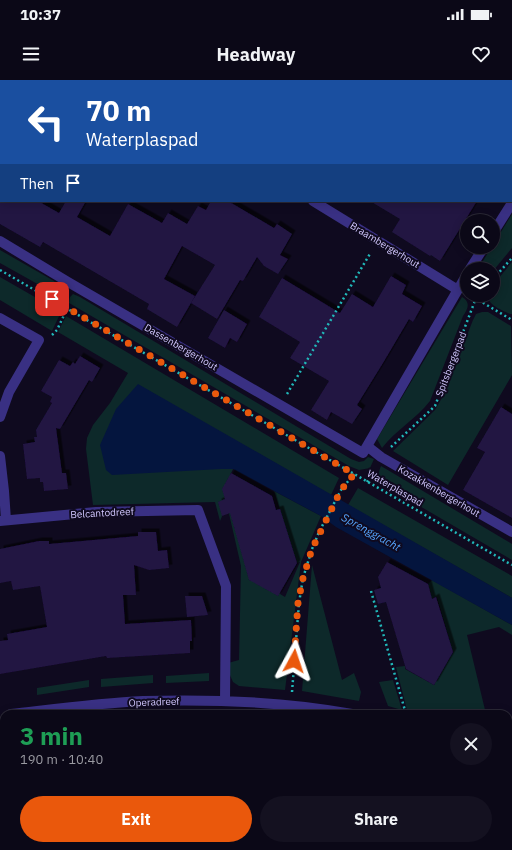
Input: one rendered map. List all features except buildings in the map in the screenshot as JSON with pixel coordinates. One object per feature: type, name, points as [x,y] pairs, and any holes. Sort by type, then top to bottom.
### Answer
[{"type":"street","name":"Braambergerhout","points":[[315,202],[458,290]]},
{"type":"street","points":[[500,222],[512,203]]},
{"type":"street","name":"Dassenbergerhout","points":[[0,240],[68,282],[280,405],[365,449]]},
{"type":"street","points":[[365,449],[460,286]]},
{"type":"street","points":[[0,318],[39,340],[9,392],[0,417]]},
{"type":"street","name":"Kozakkenbergerhout","points":[[365,449],[512,532]]},
{"type":"street","name":"Belcantodreef","points":[[0,456],[4,491],[3,521],[96,512],[198,510],[226,586],[225,701]]},
{"type":"street","name":"Operadreef","points":[[51,710],[142,701],[225,701],[291,705],[330,710]]},
{"type":"path","points":[[280,405],[377,241]]},
{"type":"path","points":[[500,271],[512,258]]},
{"type":"path","name":"Waterplaspad","points":[[0,270],[65,306],[512,565]]},
{"type":"path","points":[[39,340],[48,338],[57,330],[66,311],[62,296],[68,282]]},
{"type":"path","name":"Spitsbergerpad","points":[[367,482],[381,457],[435,406],[474,302]]},
{"type":"path","points":[[483,302],[512,320]]},
{"type":"path","points":[[291,705],[298,603],[303,578],[319,532],[341,490],[354,474]]},
{"type":"path","points":[[371,591],[405,710]]},
{"type":"green space","points":[[512,214],[512,248],[500,263],[482,262],[487,254],[500,254],[500,233]]},
{"type":"green space","points":[[0,250],[54,281],[57,285],[54,292],[0,263]]},
{"type":"green space","points":[[512,262],[512,314],[499,309],[490,302],[500,302],[500,277]]},
{"type":"green space","points":[[0,277],[61,312],[52,331],[0,300]]},
{"type":"green space","points":[[73,294],[351,459],[359,462],[364,461],[368,457],[374,459],[370,468],[359,470],[349,466],[69,303],[70,297]]},
{"type":"green space","points":[[460,300],[460,302],[468,302],[468,306],[430,401],[382,448],[377,439]]},
{"type":"green space","points":[[488,312],[511,326],[512,375],[448,485],[393,451],[435,410],[443,396],[473,320],[476,314]]},
{"type":"green space","points":[[66,316],[339,478],[331,495],[138,385],[221,469],[233,469],[226,484],[262,583],[285,597],[300,562],[297,563],[274,491],[321,516],[301,562],[285,690],[239,686],[233,682],[229,673],[228,663],[239,660],[241,566],[227,505],[220,521],[215,502],[93,505],[86,449],[87,438],[93,425],[110,403],[128,373],[58,332]]},
{"type":"green space","points":[[381,466],[512,544],[512,560],[382,484],[379,475]]},
{"type":"green space","points":[[358,488],[512,576],[512,598],[348,505]]},
{"type":"green space","points":[[312,565],[342,680],[354,673],[361,692],[359,701],[302,691]]},
{"type":"green space","points":[[432,580],[512,625],[512,635],[499,627],[467,635],[485,710],[407,710],[396,667],[405,666],[405,669],[434,685],[453,652],[437,597],[432,599],[428,584]]},
{"type":"green space","points":[[209,673],[209,681],[166,683],[166,676]]},
{"type":"green space","points":[[153,675],[153,683],[101,687],[101,679]]},
{"type":"green space","points":[[89,680],[89,687],[37,695],[37,688]]},
{"type":"green space","points":[[393,680],[402,710],[388,706],[379,682]]},
{"type":"water","name":"Sprenggracht","points":[[138,384],[512,598],[512,625],[336,527],[321,516],[233,469],[112,475],[106,470],[100,445],[116,409]]},
{"type":"route","points":[[52,299],[354,474],[341,490],[319,532],[312,549],[303,578],[298,603],[294,661]]}]
